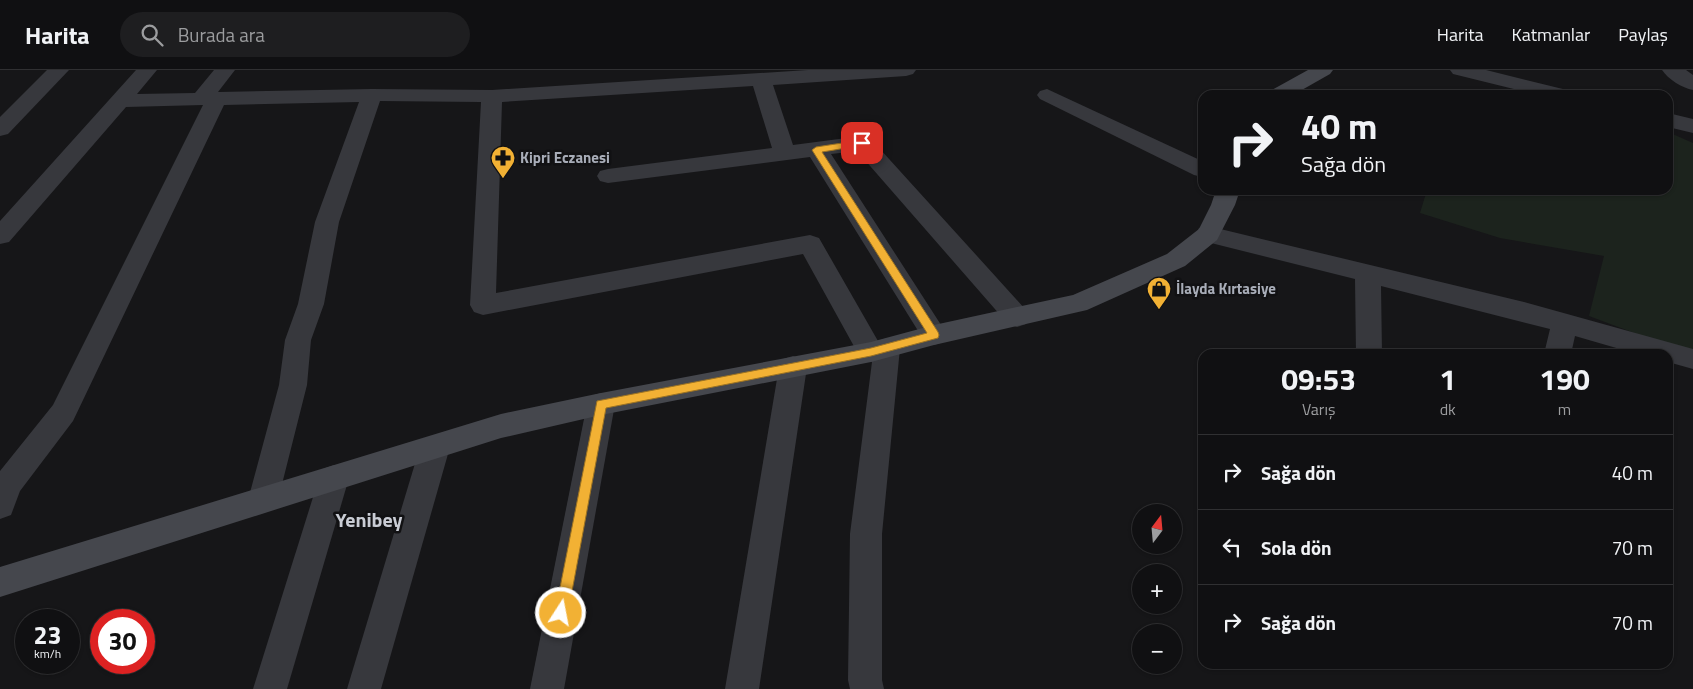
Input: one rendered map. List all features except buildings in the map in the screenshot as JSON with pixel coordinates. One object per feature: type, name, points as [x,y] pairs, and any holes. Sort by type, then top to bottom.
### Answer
[{"type":"main road","points":[[1286,90],[1323,70]]},
{"type":"main road","points":[[0,582],[501,426],[601,404],[879,350],[934,335],[1078,303],[1176,260],[1208,234],[1226,195]]},
{"type":"street","points":[[0,129],[59,70]]},
{"type":"street","points":[[0,236],[147,70]]},
{"type":"street","points":[[0,506],[7,485],[63,414],[210,98],[225,70]]},
{"type":"street","points":[[120,100],[372,95],[492,96],[754,76],[906,70]]},
{"type":"street","points":[[1460,70],[1543,90]]},
{"type":"street","points":[[1672,70],[1693,84]]},
{"type":"street","points":[[754,76],[785,154]]},
{"type":"street","points":[[263,500],[293,385],[298,340],[311,304],[327,222],[372,95]]},
{"type":"street","points":[[1047,95],[1198,168]]},
{"type":"street","points":[[492,96],[483,305],[810,244],[879,350],[866,534],[865,680],[867,689]]},
{"type":"street","points":[[1673,121],[1693,126]]},
{"type":"street","points":[[608,176],[862,143],[1017,317]]},
{"type":"street","points":[[816,150],[934,335]]},
{"type":"street","points":[[1208,234],[1565,323],[1657,349]]},
{"type":"street","points":[[1368,273],[1369,349]]},
{"type":"street","points":[[1558,349],[1565,323]]},
{"type":"street","points":[[1673,353],[1693,359]]},
{"type":"street","points":[[742,689],[792,367]]},
{"type":"street","points":[[547,689],[601,404]]},
{"type":"street","points":[[364,689],[435,447]]},
{"type":"street","points":[[270,689],[334,478]]},
{"type":"shaded area","points":[[1673,134],[1693,143],[1693,355],[1589,316],[1604,256],[1500,238],[1420,213],[1425,195],[1673,195]]},
{"type":"place","name":"Kipri Eczanesi","points":[[503,179]]},
{"type":"place","name":"İlayda Kırtasiye","points":[[1159,310]]},
{"type":"district","name":"Yenibey","points":[[369,520]]},
{"type":"route","points":[[561,613],[601,404],[871,352],[934,335],[816,150],[862,143]]}]
